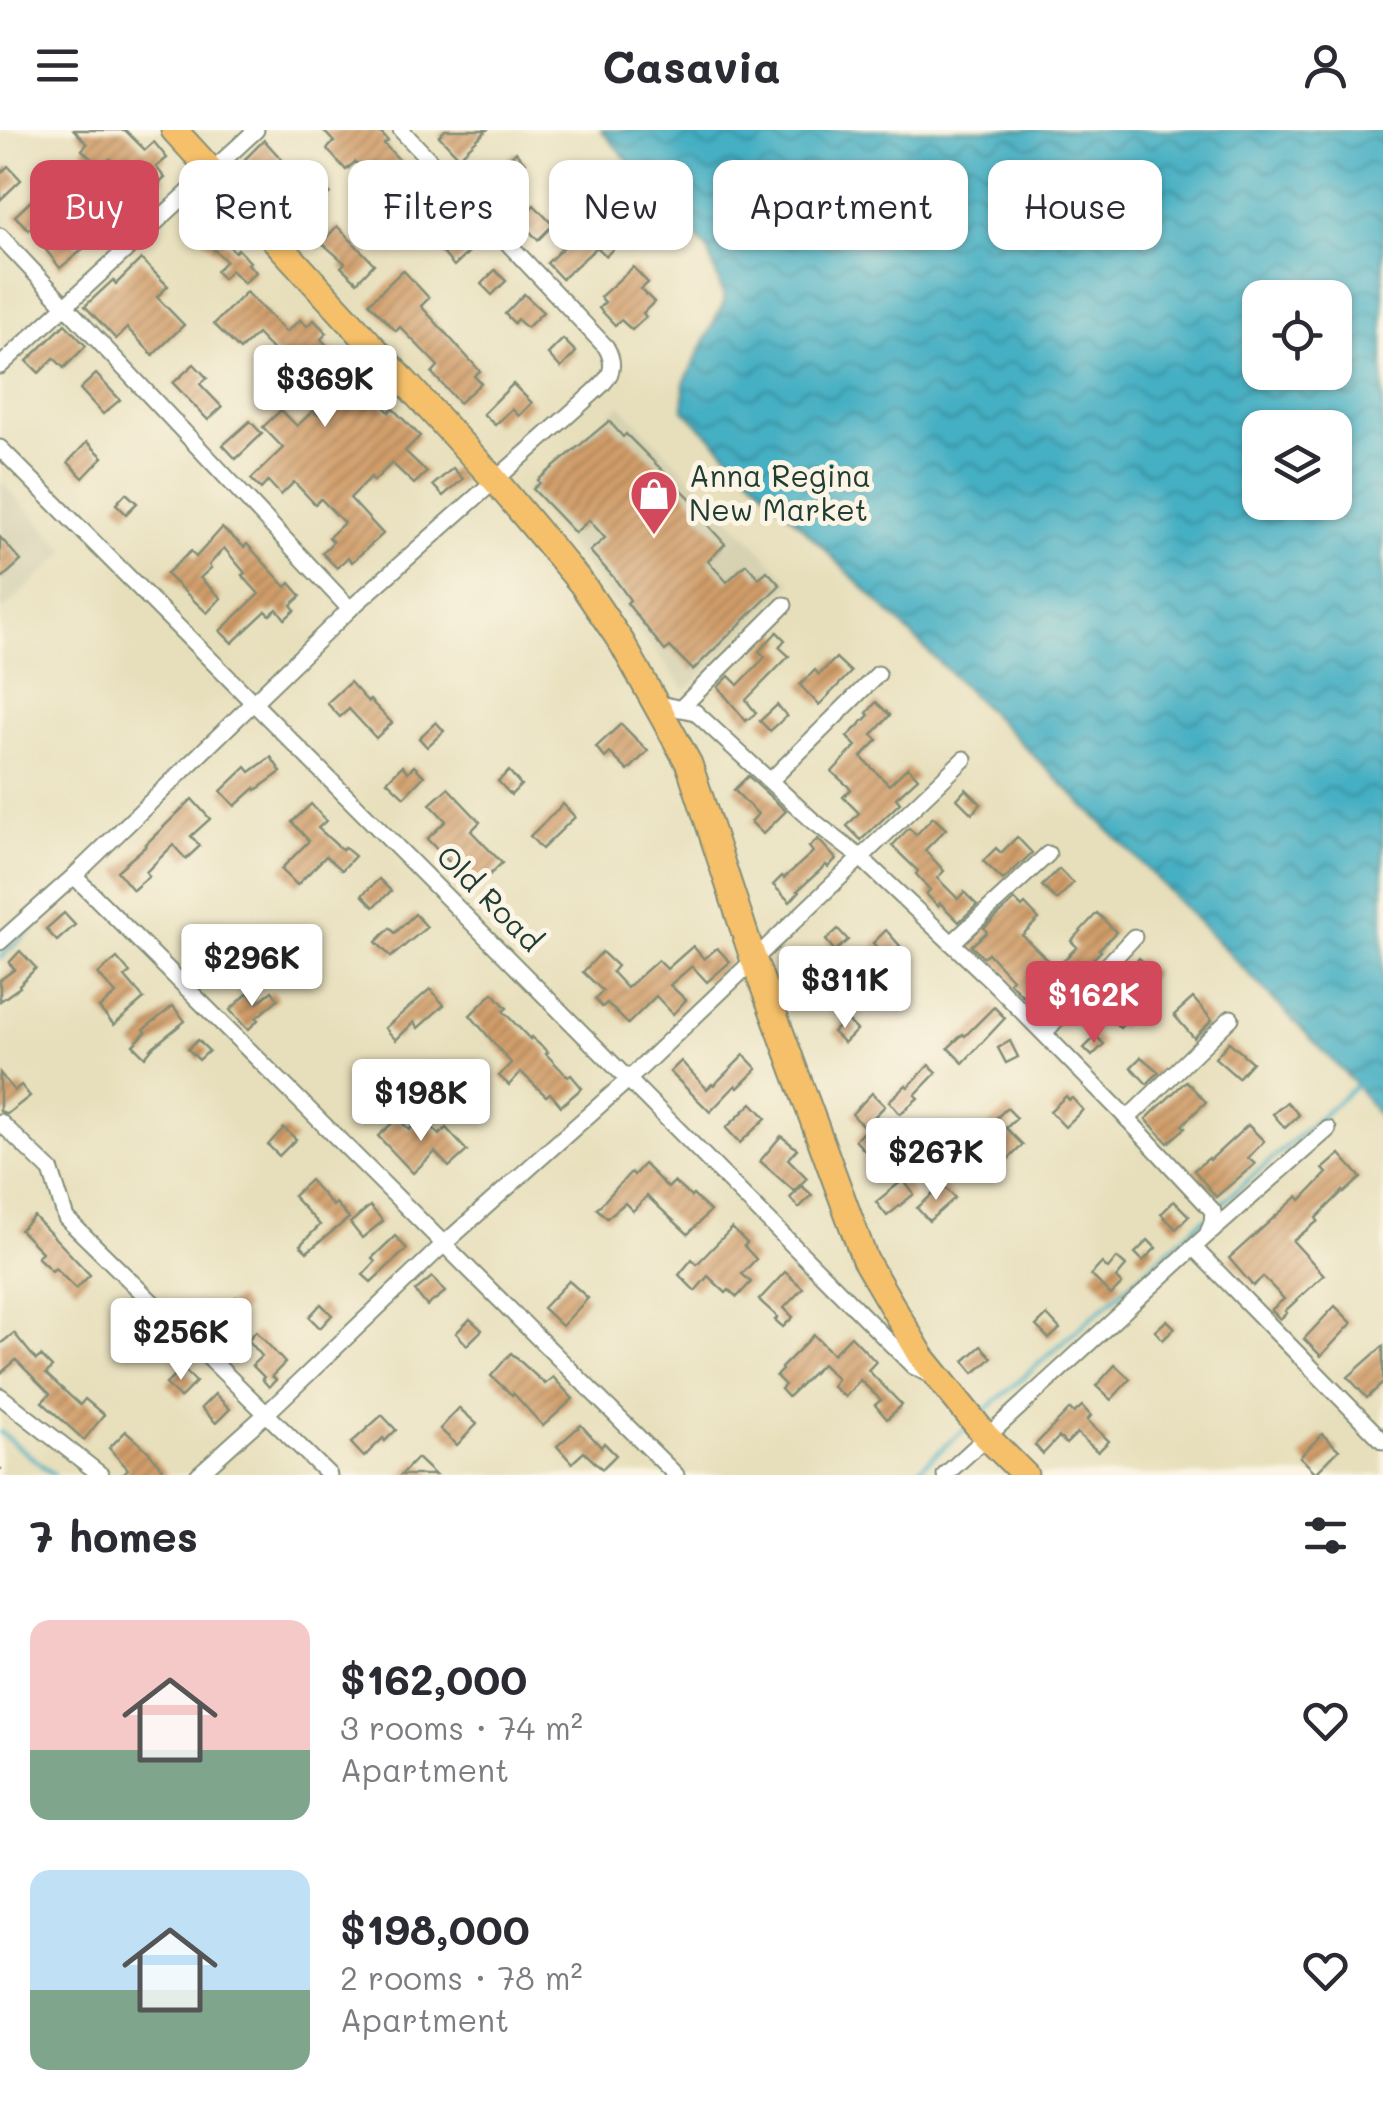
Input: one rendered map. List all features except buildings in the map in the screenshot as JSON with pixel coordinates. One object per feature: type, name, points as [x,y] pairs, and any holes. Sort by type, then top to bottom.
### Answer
[{"type":"main road","points":[[174,130],[202,160]]},
{"type":"main road","points":[[284,250],[494,479],[582,584],[668,706],[754,958],[865,1260],[922,1357],[986,1436],[1025,1475]]},
{"type":"street","points":[[222,160],[256,130]]},
{"type":"street","points":[[0,942],[74,876],[350,609],[610,376],[613,361],[606,347],[402,130]]},
{"type":"street","points":[[0,366],[179,200]]},
{"type":"street","points":[[0,236],[350,609]]},
{"type":"street","name":"Old Road","points":[[0,448],[912,1366],[942,1382]]},
{"type":"street","points":[[668,706],[784,605]]},
{"type":"street","points":[[770,781],[878,674]]},
{"type":"street","points":[[668,706],[695,712],[812,820],[861,858],[1044,1033],[1212,1211],[1207,1236]]},
{"type":"street","points":[[198,1475],[445,1243],[629,1078],[964,759]]},
{"type":"street","points":[[952,943],[1048,854]]},
{"type":"street","points":[[74,876],[676,1475]]},
{"type":"street","points":[[1044,1033],[1134,937]]},
{"type":"street","points":[[1127,1118],[1231,1018]]},
{"type":"street","points":[[0,1122],[51,1171],[66,1218],[329,1475]]},
{"type":"street","points":[[945,1475],[1328,1129]]},
{"type":"street","points":[[1194,1248],[1383,1441]]},
{"type":"street","points":[[0,1396],[101,1475]]},
{"type":"path","points":[[0,1468],[8,1475]]},
{"type":"shaded area","name":"Anna Regina New Market","points":[[620,405],[792,583],[686,690],[524,489]]},
{"type":"shaded area","points":[[0,481],[67,551],[0,613]]},
{"type":"water","points":[[601,130],[1383,130],[1383,1122],[1356,1085],[1123,844],[684,410],[684,383],[725,300],[708,250],[693,233],[693,160],[628,160]]},
{"type":"waterway","points":[[0,958],[65,897]]},
{"type":"waterway","points":[[1216,1208],[1357,1085]]},
{"type":"waterway","points":[[979,1416],[1205,1218]]},
{"type":"waterway","points":[[912,1475],[965,1429]]},
{"type":"waterway","points":[[0,1432],[54,1475]]},
{"type":"place","name":"Anna Regina New Market","points":[[654,536]]}]
